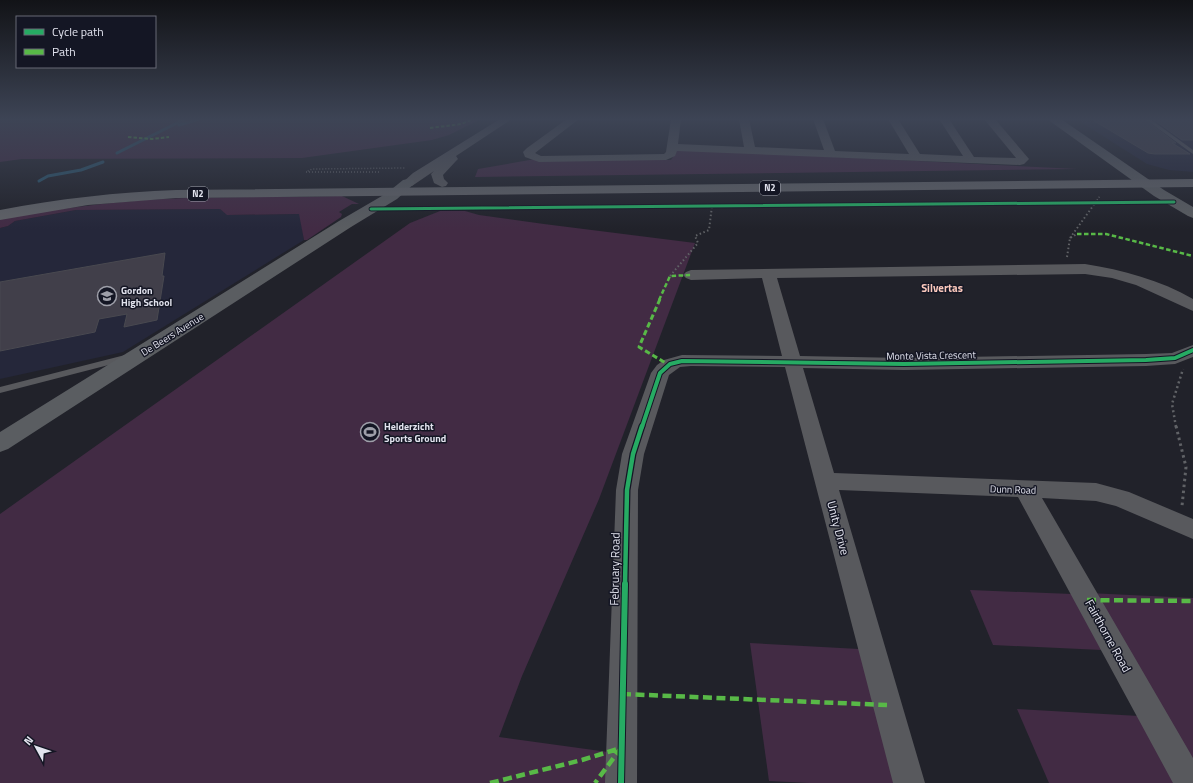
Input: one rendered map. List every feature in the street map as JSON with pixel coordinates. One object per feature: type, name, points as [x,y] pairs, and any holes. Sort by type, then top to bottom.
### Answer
[{"type":"highway","name":"N2","points":[[0,206],[76,194],[148,186],[186,185],[403,188],[1144,178],[1193,175]]},
{"type":"highway","name":"N2","points":[[0,215],[74,202],[143,195],[358,192],[442,183],[1144,178],[1165,183],[1193,183]]},
{"type":"street","name":"De Beers Avenue","points":[[0,443],[345,224],[369,211],[450,156]]},
{"type":"street","name":"De Beers Avenue","points":[[442,183],[437,178],[439,172],[455,156]]},
{"type":"street","points":[[530,156],[539,159],[553,159],[661,158],[668,156]]},
{"type":"street","points":[[864,156],[1020,162],[1022,160],[1018,156]]},
{"type":"street","points":[[967,156],[970,160]]},
{"type":"street","points":[[1109,156],[1193,213]]},
{"type":"street","points":[[1115,156],[1144,178]]},
{"type":"street","points":[[1165,183],[1193,201]]},
{"type":"street","name":"De Beers Avenue","points":[[345,224],[365,201],[364,196],[358,192]]},
{"type":"street","points":[[692,275],[1071,270],[1098,271],[1164,291],[1193,306]]},
{"type":"street","name":"Unity Drive","points":[[768,274],[909,783]]},
{"type":"street","name":"Monte Vista Crescent","points":[[668,365],[683,360],[793,363],[950,363],[1138,360],[1175,358],[1193,350]]},
{"type":"street","name":"February Road","points":[[621,783],[627,490],[633,454],[660,373],[668,365]]},
{"type":"street","name":"Dunn Road","points":[[826,481],[1104,493],[1130,501],[1188,526]]},
{"type":"street","name":"Fairthorne Road","points":[[1026,489],[1190,783]]},
{"type":"lane","points":[[0,390],[138,355]]},
{"type":"path","points":[[379,172],[306,172],[312,169],[406,168]]},
{"type":"path","points":[[1071,270],[1066,264],[1070,238],[1100,196],[1106,195]]},
{"type":"path","points":[[1087,203],[1103,202]]},
{"type":"path","points":[[704,206],[720,206]]},
{"type":"path","points":[[670,276],[698,243],[695,236],[709,230],[712,206]]},
{"type":"path","points":[[1070,238],[1077,234]]},
{"type":"path","points":[[1175,358],[1183,370],[1172,404],[1178,437],[1186,467],[1181,513],[1188,526]]},
{"type":"shaded area","points":[[0,156],[320,156],[302,158],[22,159],[0,162]]},
{"type":"shaded area","points":[[674,156],[809,156],[1078,169],[475,177],[478,169],[535,159],[671,160]]},
{"type":"shaded area","points":[[1134,156],[1193,156],[1193,172],[1169,170],[1147,164]]},
{"type":"shaded area","points":[[342,196],[359,204],[352,204],[339,212],[342,214],[341,217],[307,240],[304,240],[299,214],[227,215],[220,209],[76,210],[15,221],[8,226],[0,228],[0,219],[61,209],[122,202],[185,198]]},
{"type":"shaded area","name":"Gordon High School","points":[[220,209],[228,215],[300,214],[304,240],[123,352],[0,379],[0,228],[8,226],[15,221],[76,210]]},
{"type":"shaded area","name":"Helderzicht Sports Ground","points":[[440,211],[465,211],[479,215],[695,243],[599,499],[522,676],[499,737],[608,752],[607,783],[0,783],[0,514],[410,223]]},
{"type":"shaded area","points":[[970,590],[1072,594],[1102,650],[993,645]]},
{"type":"shaded area","points":[[1088,593],[1193,598],[1193,782]]},
{"type":"shaded area","points":[[750,643],[859,649],[894,783],[809,783],[769,781]]},
{"type":"shaded area","points":[[1017,709],[1139,716],[1175,783],[1049,783]]},
{"type":"building","points":[[165,253],[162,276],[164,276],[157,320],[124,327],[127,314],[99,319],[95,332],[0,351],[0,282]]},
{"type":"waterway","points":[[39,181],[48,176],[81,170],[103,162]]},
{"type":"marked path","points":[[1077,234],[1106,234],[1193,256]]},
{"type":"marked path","points":[[669,365],[639,347],[670,276],[691,275]]},
{"type":"marked path","points":[[1087,600],[1193,601]]},
{"type":"marked path","points":[[622,694],[887,705]]},
{"type":"marked path","points":[[490,783],[582,760],[621,748],[595,783]]},
{"type":"cycle path","points":[[371,209],[1174,202]]},
{"type":"cycle path","points":[[621,783],[627,490],[633,454],[660,373],[670,364],[678,361],[691,360],[904,364],[1146,360],[1175,358],[1193,350]]},
{"type":"place","name":"Gordon High School","points":[[107,296]]},
{"type":"place","name":"Helderzicht Sports Ground","points":[[370,432]]},
{"type":"district","name":"Silvertas","points":[[942,288]]}]
